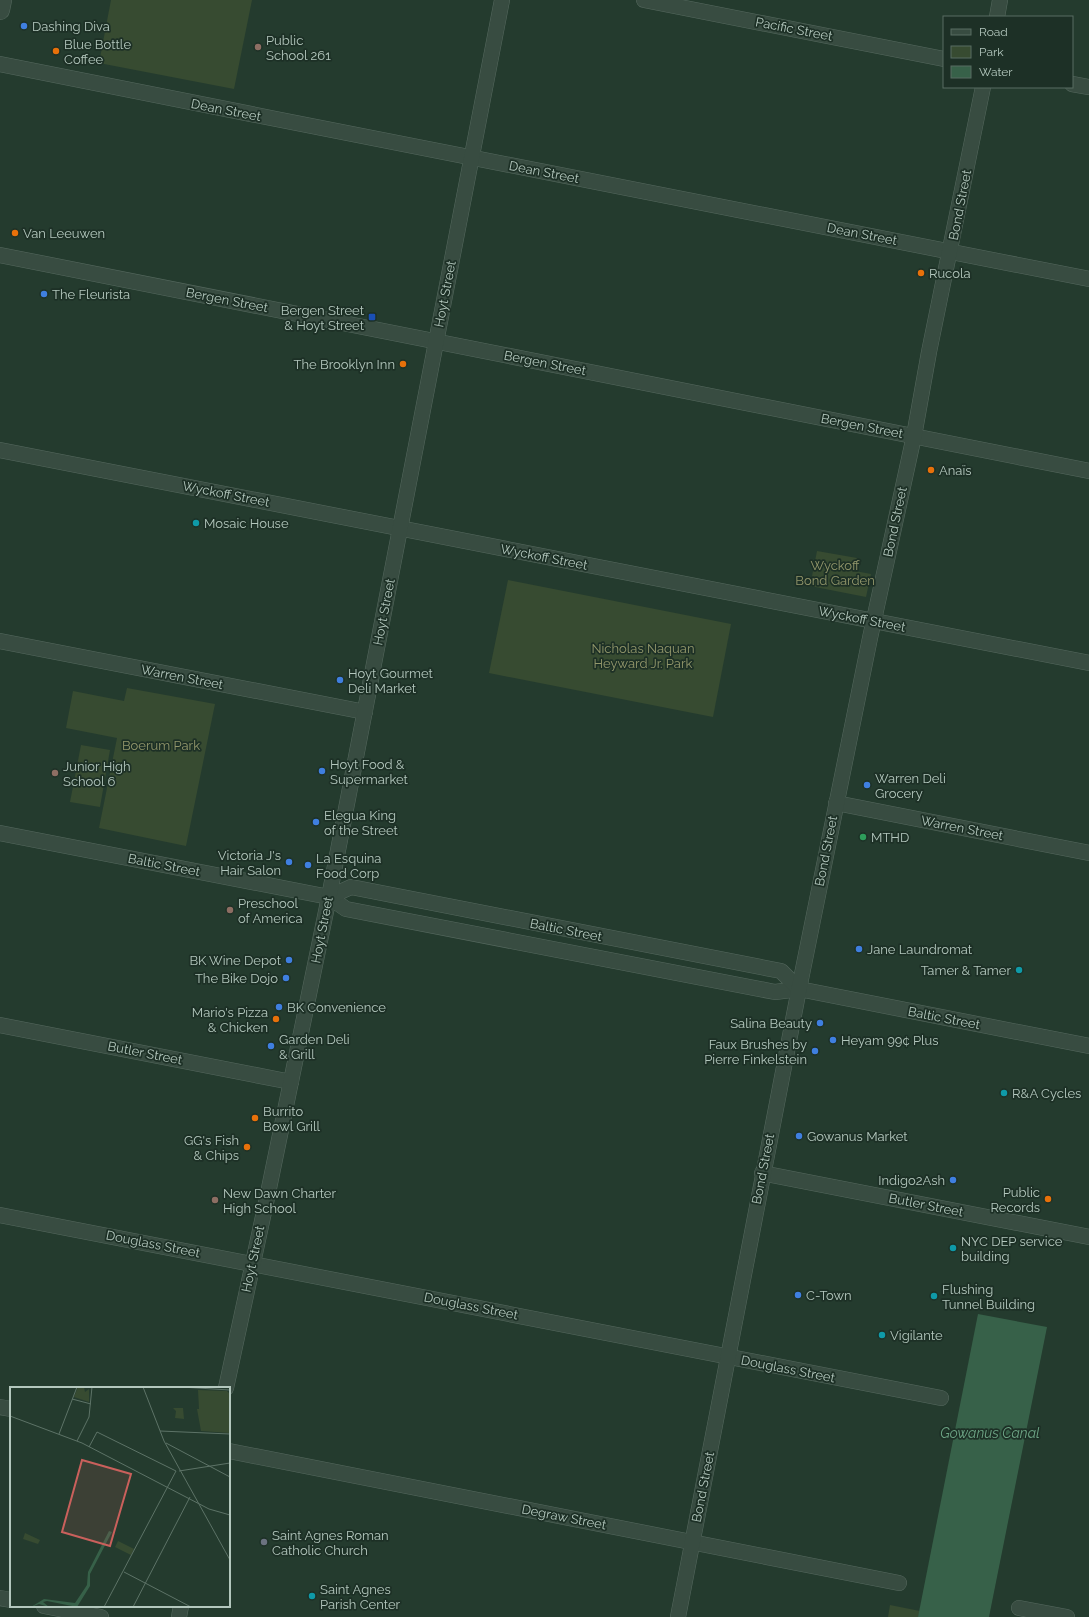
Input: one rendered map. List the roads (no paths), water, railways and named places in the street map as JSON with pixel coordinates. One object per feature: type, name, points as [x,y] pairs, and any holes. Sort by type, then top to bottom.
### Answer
[{"type":"street","points":[[0,10],[2,0]]},
{"type":"street","name":"Hoyt Street","points":[[226,1387],[329,896],[502,0]]},
{"type":"street","name":"Pacific Street","points":[[644,0],[943,59]]},
{"type":"street","points":[[997,16],[1000,0]]},
{"type":"street","name":"Dean Street","points":[[0,64],[1089,279]]},
{"type":"street","points":[[1073,84],[1089,87]]},
{"type":"street","name":"Bond Street","points":[[678,1617],[762,1173],[836,803],[914,436],[929,352],[983,88]]},
{"type":"street","name":"Bergen Street","points":[[0,255],[1089,471]]},
{"type":"street","name":"Wyckoff Street","points":[[0,450],[1089,663]]},
{"type":"street","name":"Warren Street","points":[[0,641],[365,712]]},
{"type":"street","name":"Warren Street","points":[[836,803],[1089,853]]},
{"type":"street","name":"Baltic Street","points":[[0,833],[329,896],[346,909],[775,992],[799,989],[1089,1046]]},
{"type":"street","name":"Baltic Street","points":[[329,896],[351,887],[781,971],[799,989]]},
{"type":"street","name":"Butler Street","points":[[0,1024],[291,1082]]},
{"type":"street","name":"Butler Street","points":[[762,1173],[1089,1237]]},
{"type":"street","name":"Douglass Street","points":[[0,1215],[941,1398]]},
{"type":"street","points":[[0,1406],[10,1409]]},
{"type":"street","name":"Degraw Street","points":[[230,1451],[899,1583]]},
{"type":"street","points":[[0,1598],[10,1600]]},
{"type":"street","points":[[49,1607],[101,1617]]},
{"type":"street","points":[[179,1617],[182,1607]]},
{"type":"street","points":[[1019,1608],[1067,1617]]},
{"type":"water","name":"Gowanus Canal","points":[[978,1314],[1047,1327],[989,1617],[918,1617]]},
{"type":"place","name":"Dashing Diva","points":[[24,26]]},
{"type":"place","name":"Public School 261","points":[[258,47]]},
{"type":"place","name":"Blue Bottle Coffee","points":[[56,51]]},
{"type":"place","name":"Van Leeuwen","points":[[15,233]]},
{"type":"place","name":"Rucola","points":[[921,273]]},
{"type":"place","name":"The Fleurista","points":[[44,294]]},
{"type":"place","name":"Bergen Street & Hoyt Street","points":[[372,317]]},
{"type":"place","name":"The Brooklyn Inn","points":[[403,364]]},
{"type":"place","name":"Anaïs","points":[[931,470]]},
{"type":"place","name":"Mosaic House","points":[[196,523]]},
{"type":"place","name":"Hoyt Gourmet Deli Market","points":[[340,680]]},
{"type":"place","name":"Hoyt Food & Supermarket","points":[[322,771]]},
{"type":"place","name":"Junior High School 6","points":[[55,773]]},
{"type":"place","name":"Warren Deli Grocery","points":[[867,785]]},
{"type":"place","name":"Elegua King of the Street","points":[[316,822]]},
{"type":"place","name":"MTHD","points":[[863,837]]},
{"type":"place","name":"Victoria J's Hair Salon","points":[[289,862]]},
{"type":"place","name":"La Esquina Food Corp","points":[[308,865]]},
{"type":"place","name":"Preschool of America","points":[[230,910]]},
{"type":"place","name":"Jane Laundromat","points":[[859,949]]},
{"type":"place","name":"BK Wine Depot","points":[[289,960]]},
{"type":"place","name":"Tamer & Tamer","points":[[1019,970]]},
{"type":"place","name":"The Bike Dojo","points":[[286,978]]},
{"type":"place","name":"BK Convenience","points":[[279,1007]]},
{"type":"place","name":"Mario's Pizza & Chicken","points":[[276,1019]]},
{"type":"place","name":"Salina Beauty","points":[[820,1023]]},
{"type":"place","name":"Heyam 99¢ Plus","points":[[833,1040]]},
{"type":"place","name":"Garden Deli & Grill","points":[[271,1046]]},
{"type":"place","name":"Faux Brushes by Pierre Finkelstein","points":[[815,1051]]},
{"type":"place","name":"R&A Cycles","points":[[1004,1093]]},
{"type":"place","name":"Burrito Bowl Grill","points":[[255,1118]]},
{"type":"place","name":"Gowanus Market","points":[[799,1136]]},
{"type":"place","name":"GG's Fish & Chips","points":[[247,1147]]},
{"type":"place","name":"Indigo2Ash","points":[[953,1180]]},
{"type":"place","name":"Public Records","points":[[1048,1199]]},
{"type":"place","name":"New Dawn Charter High School","points":[[215,1200]]},
{"type":"place","name":"NYC DEP service building","points":[[953,1248]]},
{"type":"place","name":"C-Town","points":[[798,1295]]},
{"type":"place","name":"Flushing Tunnel Building","points":[[934,1296]]},
{"type":"place","name":"Vigilante","points":[[882,1335]]},
{"type":"place","name":"Saint Agnes Roman Catholic Church","points":[[264,1542]]},
{"type":"place","name":"Saint Agnes Parish Center","points":[[312,1596]]},
{"type":"park label","name":"Wyckoff Bond Garden","points":[[835,572]]},
{"type":"park label","name":"Nicholas Naquan Heyward Jr. Park","points":[[643,656]]},
{"type":"park label","name":"Boerum Park","points":[[161,745]]}]
